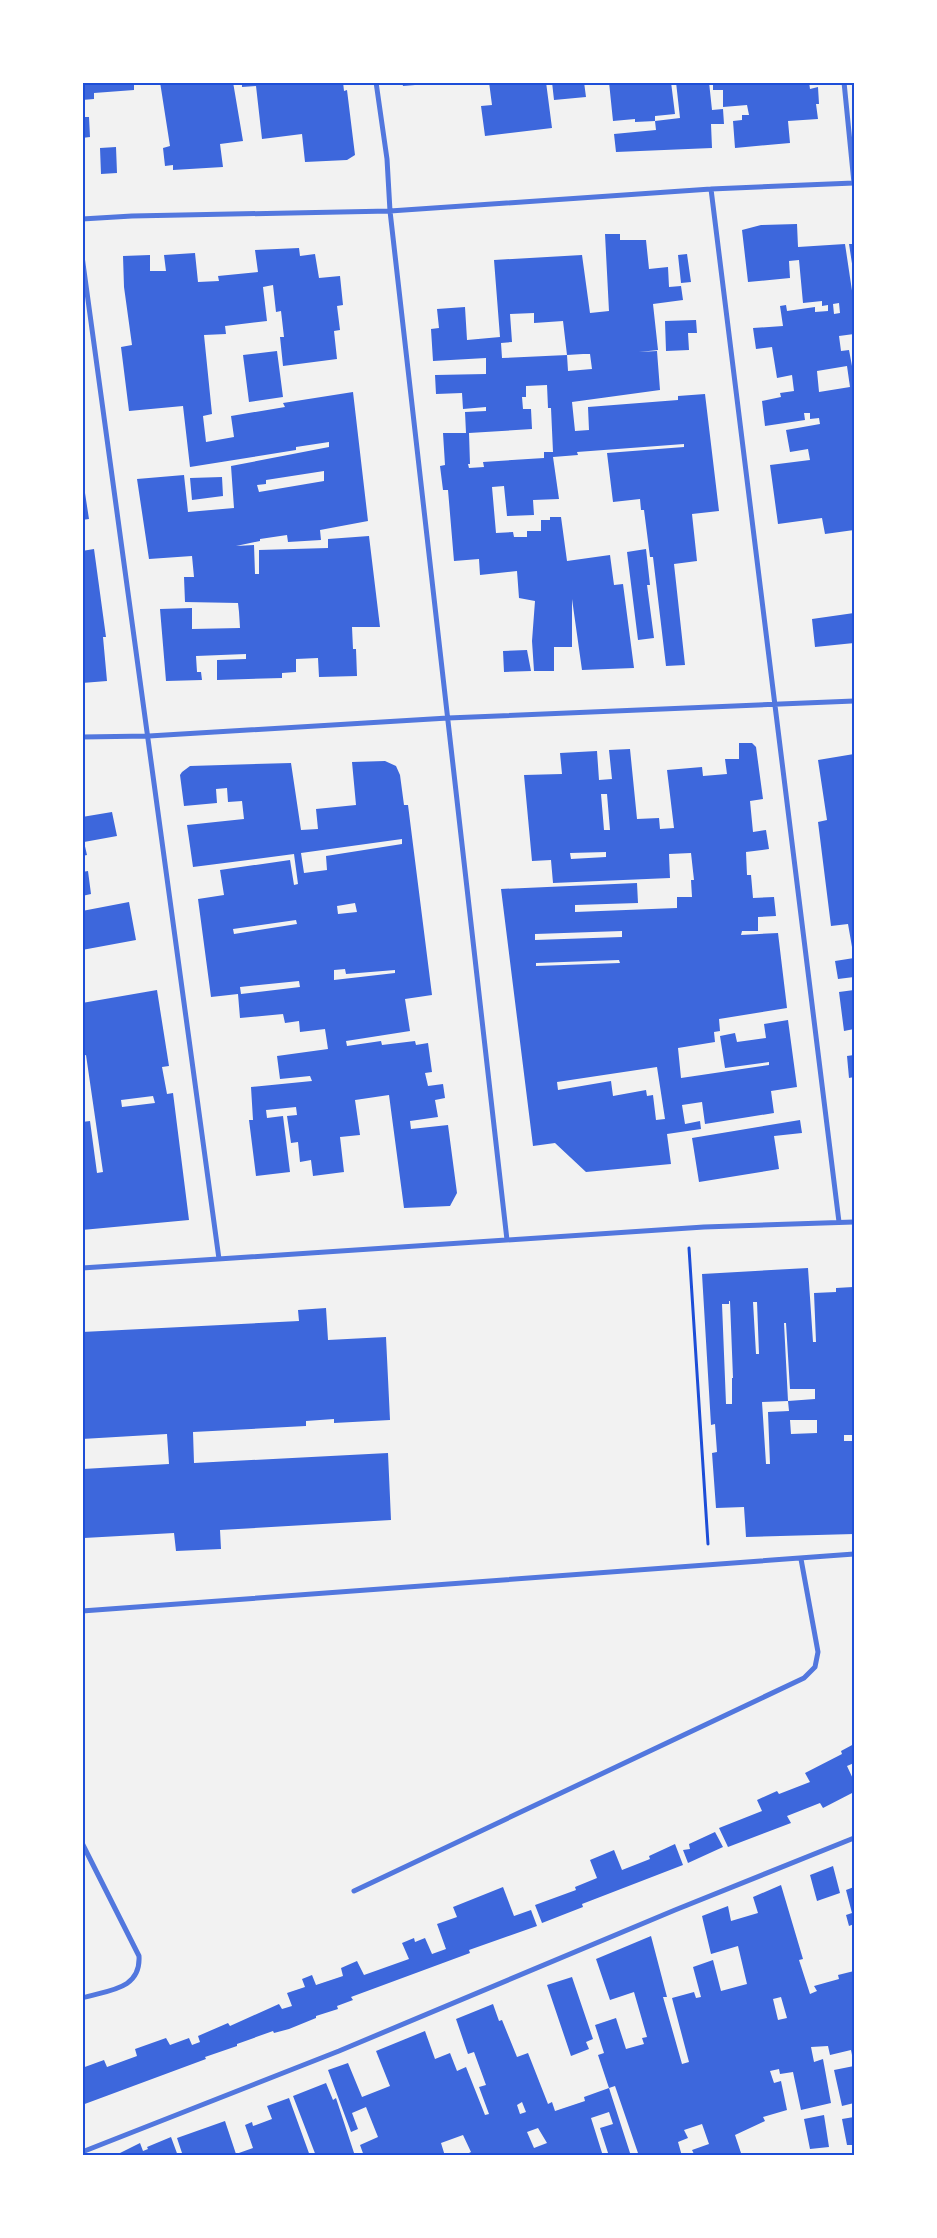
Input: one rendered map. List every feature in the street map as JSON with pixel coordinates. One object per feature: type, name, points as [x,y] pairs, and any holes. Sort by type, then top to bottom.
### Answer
[{"type":"street","points":[[376,82],[387,159],[390,211],[507,1240]]},
{"type":"street","points":[[82,219],[132,216],[390,211],[711,189],[854,183],[844,82]]},
{"type":"street","points":[[711,189],[839,1222]]},
{"type":"street","points":[[82,256],[219,1259]]},
{"type":"street","points":[[82,738],[149,736],[448,718],[854,701]]},
{"type":"street","points":[[82,1268],[688,1228],[854,1222]]},
{"type":"street","points":[[82,1611],[854,1554]]},
{"type":"street","points":[[354,1891],[804,1678],[816,1667],[818,1652],[801,1559]]},
{"type":"street","points":[[82,2152],[339,2051],[684,1906],[854,1838]]},
{"type":"street","points":[[82,1843],[139,1956],[140,1968],[129,1984],[82,1998]]},
{"type":"path","points":[[688,1228],[709,1566]]},
{"type":"building","points":[[82,82],[156,82],[156,84],[134,85],[134,90],[94,93],[94,99],[82,100]]},
{"type":"building","points":[[160,82],[233,82],[243,141],[220,144],[223,167],[173,170],[173,165],[165,166],[163,148],[170,146]]},
{"type":"building","points":[[242,82],[343,82],[344,91],[347,90],[355,155],[347,160],[305,162],[302,134],[262,139],[256,86],[242,87]]},
{"type":"building","points":[[402,82],[427,82],[427,84],[403,86]]},
{"type":"building","points":[[489,82],[546,82],[552,128],[485,136],[481,106],[492,105]]},
{"type":"building","points":[[552,82],[584,82],[586,97],[554,100]]},
{"type":"building","points":[[609,82],[671,82],[675,114],[655,116],[655,121],[635,122],[635,119],[613,121]]},
{"type":"building","points":[[676,82],[709,82],[712,110],[723,109],[724,124],[711,124],[712,148],[616,152],[614,134],[656,130],[655,121],[680,118]]},
{"type":"building","points":[[713,82],[744,82],[744,84],[809,82],[810,89],[818,87],[819,104],[816,104],[818,119],[788,121],[790,143],[735,148],[733,121],[742,120],[742,115],[749,115],[747,105],[723,107],[723,90],[713,90]]},
{"type":"building","points":[[82,117],[89,117],[90,137],[82,138]]},
{"type":"building","points":[[116,147],[117,173],[101,174],[100,148]]},
{"type":"building","points":[[797,224],[798,247],[845,244],[854,304],[854,334],[839,336],[841,351],[849,350],[852,366],[854,365],[854,530],[825,534],[822,518],[778,524],[770,465],[810,460],[808,449],[790,452],[786,430],[820,424],[819,418],[810,419],[810,413],[804,413],[805,420],[765,426],[762,401],[781,397],[780,393],[794,391],[792,375],[777,378],[772,347],[756,349],[753,328],[783,326],[780,306],[786,305],[787,311],[815,307],[815,312],[828,311],[828,305],[822,306],[822,301],[803,303],[799,260],[789,261],[790,278],[748,282],[742,230],[761,225]],"holes":[[[839,303],[840,313],[834,314],[833,304]],[[847,366],[850,387],[819,392],[817,371]]]},
{"type":"building","points":[[605,234],[620,234],[620,240],[646,240],[649,269],[668,267],[669,287],[681,286],[683,300],[653,304],[658,350],[639,352],[657,351],[660,390],[572,402],[575,431],[589,430],[588,407],[678,400],[678,396],[705,394],[719,511],[692,514],[697,561],[674,564],[685,665],[666,666],[653,557],[650,557],[644,510],[641,510],[640,499],[613,502],[607,453],[684,447],[684,444],[577,452],[578,455],[553,457],[559,499],[533,500],[534,515],[507,516],[504,486],[492,487],[496,533],[513,532],[514,537],[527,537],[527,531],[541,531],[541,520],[550,520],[550,517],[561,517],[567,561],[610,555],[614,585],[623,584],[634,668],[582,670],[572,599],[572,647],[554,647],[554,671],[534,671],[532,641],[535,601],[519,598],[517,571],[480,575],[479,559],[454,561],[448,490],[443,490],[440,466],[445,465],[443,433],[466,433],[465,412],[486,411],[486,407],[463,409],[462,393],[436,394],[435,375],[486,374],[486,358],[433,361],[431,329],[439,328],[437,309],[465,307],[467,340],[500,337],[494,260],[582,255],[590,313],[609,311]],"holes":[[[534,313],[534,323],[563,321],[567,355],[502,358],[501,343],[512,342],[510,314]],[[590,354],[592,369],[568,371],[567,355]],[[547,385],[548,408],[551,408],[553,452],[544,452],[544,458],[483,462],[484,467],[469,468],[469,433],[532,429],[531,409],[523,409],[522,397],[526,397],[526,386]]]},
{"type":"building","points":[[849,244],[854,244],[853,270]]},
{"type":"building","points":[[299,248],[300,256],[315,254],[319,278],[340,276],[343,305],[337,306],[340,330],[334,331],[337,359],[283,366],[280,337],[284,337],[281,311],[276,312],[273,285],[263,287],[267,321],[225,326],[226,334],[204,335],[212,414],[203,416],[206,442],[234,437],[231,416],[285,407],[283,403],[353,392],[368,521],[320,530],[321,540],[288,542],[287,535],[260,539],[260,541],[236,546],[254,545],[255,574],[259,574],[259,550],[328,548],[328,539],[369,536],[380,627],[352,627],[353,649],[356,649],[357,676],[319,677],[318,658],[296,659],[296,672],[282,673],[282,678],[217,680],[217,660],[246,659],[246,654],[196,656],[197,672],[201,672],[202,680],[166,681],[160,609],[192,608],[192,629],[240,628],[238,603],[185,602],[184,577],[194,577],[192,556],[149,559],[137,479],[184,475],[188,512],[234,508],[231,466],[329,447],[329,442],[296,447],[296,450],[190,467],[183,406],[129,411],[121,347],[132,345],[124,287],[123,256],[150,255],[150,271],[166,271],[164,255],[195,253],[198,282],[219,281],[218,276],[258,272],[255,250]],"holes":[[[324,471],[324,481],[259,492],[257,485],[266,484],[266,480]]]},
{"type":"building","points":[[687,254],[691,282],[681,283],[678,255]]},
{"type":"building","points":[[696,320],[697,333],[688,333],[689,350],[666,351],[665,321]]},
{"type":"building","points":[[277,351],[283,397],[249,402],[243,355]]},
{"type":"building","points":[[222,477],[223,496],[192,500],[190,478]]},
{"type":"building","points":[[82,493],[85,493],[89,519],[82,520]]},
{"type":"building","points":[[94,549],[106,637],[103,637],[107,681],[82,683],[82,551]]},
{"type":"building","points":[[646,549],[650,585],[647,585],[654,638],[638,640],[627,552]]},
{"type":"building","points":[[854,613],[854,643],[815,647],[812,619]]},
{"type":"building","points":[[527,650],[531,671],[504,672],[503,651]]},
{"type":"building","points":[[739,743],[752,743],[756,747],[763,799],[750,801],[753,832],[766,830],[769,849],[746,852],[747,875],[751,875],[753,898],[774,897],[776,916],[758,917],[758,931],[742,931],[741,935],[778,933],[787,1008],[719,1019],[720,1031],[714,1032],[715,1042],[678,1048],[681,1078],[769,1065],[769,1062],[725,1068],[720,1036],[735,1033],[737,1042],[766,1038],[764,1024],[788,1020],[797,1087],[771,1091],[774,1113],[705,1124],[702,1102],[682,1105],[685,1124],[700,1121],[701,1129],[667,1134],[671,1164],[586,1172],[555,1143],[533,1146],[501,889],[637,883],[638,903],[575,905],[575,912],[677,908],[677,897],[692,897],[691,880],[694,880],[691,853],[669,854],[670,878],[553,883],[551,860],[532,861],[524,775],[562,774],[560,753],[597,751],[599,780],[612,779],[609,750],[630,749],[637,819],[659,818],[660,829],[674,828],[667,770],[702,767],[703,776],[727,774],[725,759],[739,759]],"holes":[[[601,794],[607,794],[610,830],[604,830]],[[606,852],[606,857],[571,859],[570,853]],[[622,931],[622,937],[535,940],[535,934]],[[619,960],[620,963],[536,966],[536,963]],[[657,1067],[665,1119],[656,1120],[653,1095],[647,1096],[646,1090],[613,1096],[611,1081],[558,1090],[557,1082]]]},
{"type":"building","points":[[854,754],[854,947],[852,947],[848,924],[831,926],[818,822],[827,820],[818,760]]},
{"type":"building","points":[[385,761],[396,766],[400,775],[404,805],[408,805],[432,995],[405,999],[410,1031],[346,1041],[347,1046],[381,1041],[382,1045],[415,1041],[416,1045],[428,1043],[432,1072],[425,1073],[428,1086],[443,1084],[445,1098],[435,1100],[438,1117],[410,1121],[411,1129],[448,1125],[457,1193],[450,1206],[404,1208],[389,1095],[355,1100],[360,1135],[340,1137],[344,1172],[313,1176],[311,1160],[300,1162],[298,1142],[291,1143],[287,1116],[297,1115],[296,1107],[266,1110],[267,1118],[283,1116],[290,1172],[256,1176],[249,1120],[253,1120],[251,1087],[312,1081],[310,1076],[280,1079],[277,1056],[328,1049],[325,1029],[300,1032],[299,1021],[285,1023],[283,1014],[240,1018],[238,994],[211,997],[198,899],[224,895],[220,870],[290,860],[294,885],[298,884],[294,854],[193,867],[187,825],[244,819],[242,801],[228,802],[227,788],[216,789],[217,803],[184,806],[180,775],[190,766],[291,763],[301,830],[318,829],[316,809],[356,805],[352,762]],"holes":[[[402,839],[402,844],[326,856],[327,870],[304,873],[301,853]],[[355,903],[357,912],[338,914],[337,906]],[[296,920],[297,924],[234,934],[233,929]],[[345,969],[346,974],[395,970],[395,973],[334,980],[334,970]],[[299,981],[300,987],[241,994],[240,987]]]},
{"type":"building","points":[[112,812],[117,836],[84,842],[87,855],[82,856],[82,817]]},
{"type":"building","points":[[88,871],[91,894],[82,896],[82,872]]},
{"type":"building","points":[[129,902],[136,940],[82,950],[82,911]]},
{"type":"building","points":[[854,958],[854,977],[838,979],[835,961]]},
{"type":"building","points":[[157,990],[169,1066],[162,1067],[167,1094],[173,1093],[189,1220],[82,1230],[82,1122],[90,1121],[97,1173],[103,1172],[86,1055],[82,1056],[82,1003]],"holes":[[[153,1096],[155,1103],[122,1107],[121,1100]]]},
{"type":"building","points":[[854,990],[854,1029],[844,1031],[839,992]]},
{"type":"building","points":[[854,1055],[854,1077],[849,1078],[847,1056]]},
{"type":"building","points":[[800,1120],[802,1133],[774,1136],[779,1169],[699,1182],[692,1138]]},
{"type":"building","points":[[808,1268],[813,1342],[816,1342],[814,1293],[836,1292],[836,1288],[853,1287],[854,1435],[844,1435],[844,1441],[854,1441],[854,1534],[746,1537],[744,1507],[716,1508],[712,1453],[717,1452],[715,1424],[711,1425],[702,1274]],"holes":[[[730,1301],[733,1378],[732,1404],[726,1404],[722,1304],[729,1304]],[[753,1302],[757,1302],[759,1354],[756,1354]],[[784,1323],[786,1323],[790,1389],[815,1389],[815,1399],[788,1401]],[[788,1401],[789,1411],[768,1412],[770,1464],[766,1464],[762,1402]],[[790,1420],[817,1420],[817,1433],[791,1434]]]},
{"type":"building","points":[[326,1308],[328,1340],[386,1337],[390,1420],[334,1423],[334,1419],[306,1421],[306,1426],[193,1432],[194,1463],[388,1453],[391,1520],[220,1530],[221,1549],[176,1551],[174,1533],[84,1538],[83,1469],[169,1464],[167,1434],[82,1439],[82,1332],[299,1321],[298,1310]]},
{"type":"building","points":[[854,1744],[854,1763],[847,1766],[854,1781],[854,1792],[823,1808],[820,1803],[787,1816],[791,1823],[728,1847],[719,1828],[762,1811],[757,1800],[777,1791],[779,1794],[810,1782],[805,1773],[842,1754],[841,1751]]},
{"type":"building","points":[[715,1832],[723,1847],[688,1863],[683,1850],[690,1849],[689,1844]]},
{"type":"building","points":[[675,1844],[683,1865],[582,1904],[583,1907],[542,1923],[535,1905],[576,1890],[575,1887],[597,1878],[590,1860],[614,1850],[622,1870],[650,1859],[649,1856]]},
{"type":"building","points":[[833,1866],[840,1893],[817,1901],[810,1875]]},
{"type":"building","points":[[781,1885],[803,1959],[799,1960],[810,1994],[817,1991],[814,1986],[839,1979],[838,1975],[854,1971],[854,2065],[851,2050],[830,2055],[828,2046],[811,2047],[814,2062],[823,2059],[831,2103],[801,2110],[793,2072],[780,2074],[779,2069],[770,2071],[774,2083],[781,2081],[787,2110],[763,2117],[765,2121],[735,2135],[742,2156],[695,2156],[692,2150],[709,2144],[702,2124],[684,2130],[688,2138],[678,2142],[682,2156],[639,2156],[615,2086],[609,2088],[598,2055],[604,2053],[595,2025],[616,2018],[626,2049],[644,2044],[642,2038],[647,2037],[634,1992],[610,2000],[596,1959],[651,1936],[667,1997],[663,1997],[682,2064],[689,2062],[672,1998],[694,1992],[696,1998],[701,1997],[693,1967],[713,1960],[721,1991],[747,1984],[738,1946],[711,1954],[702,1916],[728,1906],[731,1921],[758,1913],[753,1897]],"holes":[[[781,1997],[787,2018],[778,2020],[773,1999]]]},
{"type":"building","points":[[503,1887],[514,1916],[531,1910],[537,1926],[469,1950],[470,1953],[351,1997],[353,2000],[337,2006],[338,2009],[316,2016],[316,2018],[289,2029],[274,2033],[273,2031],[237,2044],[237,2046],[205,2057],[206,2059],[82,2105],[82,2068],[104,2060],[107,2067],[137,2056],[135,2049],[166,2038],[170,2045],[189,2038],[192,2045],[200,2042],[198,2036],[228,2023],[230,2026],[279,2004],[282,2009],[292,2006],[287,1993],[305,1987],[302,1979],[312,1975],[316,1985],[343,1976],[341,1968],[357,1961],[364,1975],[409,1959],[402,1943],[414,1938],[415,1942],[425,1938],[432,1954],[446,1949],[437,1924],[457,1917],[453,1907]]},
{"type":"building","points":[[854,1887],[854,1924],[849,1926],[846,1915],[852,1913],[846,1890]]},
{"type":"building","points":[[572,1977],[593,2039],[586,2042],[589,2049],[571,2056],[547,1985]]},
{"type":"building","points":[[493,2004],[499,2021],[502,2020],[517,2057],[528,2053],[548,2104],[552,2102],[555,2111],[585,2101],[584,2097],[609,2088],[631,2156],[609,2156],[600,2128],[613,2124],[609,2112],[591,2118],[603,2156],[463,2156],[471,2152],[463,2135],[441,2143],[445,2156],[364,2156],[360,2145],[378,2137],[366,2107],[352,2113],[358,2129],[351,2132],[328,2070],[348,2063],[362,2097],[390,2086],[376,2051],[425,2031],[435,2059],[450,2053],[457,2071],[466,2067],[485,2115],[489,2114],[479,2087],[486,2085],[474,2052],[468,2054],[456,2019]],"holes":[[[522,2102],[526,2112],[520,2114],[517,2105]],[[538,2128],[547,2143],[534,2148],[527,2132]]]},
{"type":"building","points":[[854,2066],[854,2103],[842,2106],[834,2070]]},
{"type":"building","points":[[326,2083],[333,2100],[336,2098],[355,2156],[316,2156],[293,2096]]},
{"type":"building","points":[[289,2098],[310,2156],[298,2156],[297,2153],[291,2156],[183,2156],[177,2138],[225,2121],[236,2154],[253,2148],[245,2125],[252,2122],[253,2126],[272,2119],[267,2106]]},
{"type":"building","points":[[824,2115],[829,2147],[810,2149],[804,2119]]},
{"type":"building","points":[[854,2117],[854,2145],[847,2145],[842,2119]]},
{"type":"building","points":[[171,2137],[178,2156],[114,2156],[140,2143],[143,2151],[148,2149],[147,2147]]}]
